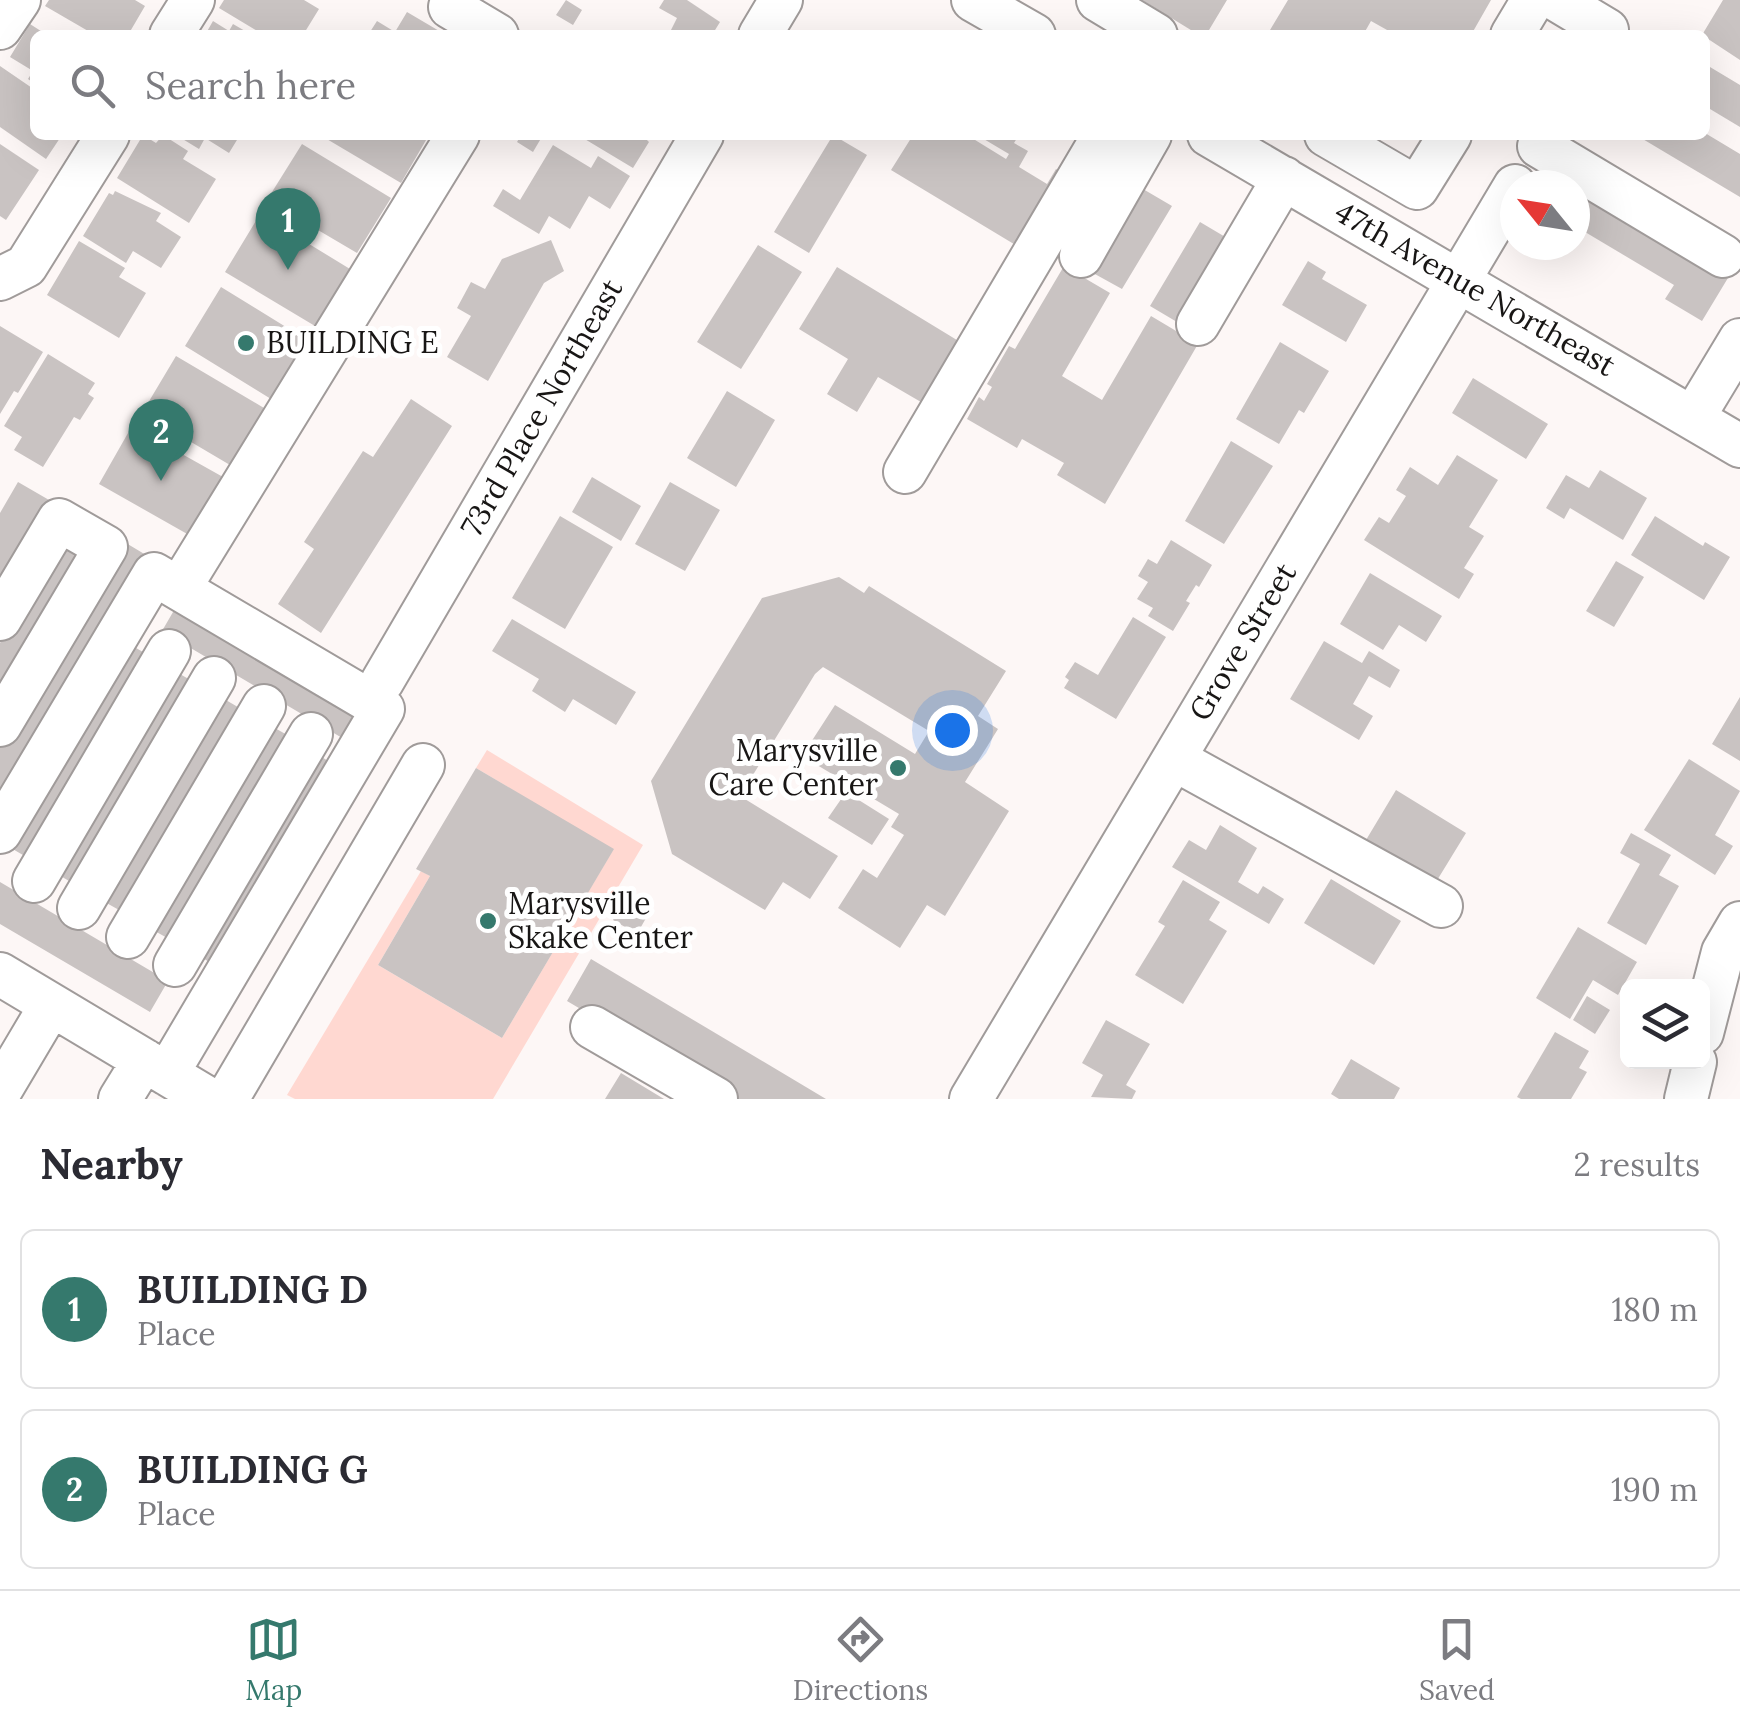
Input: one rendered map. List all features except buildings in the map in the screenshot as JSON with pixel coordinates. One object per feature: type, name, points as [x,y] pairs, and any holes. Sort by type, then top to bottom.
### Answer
[{"type":"street","points":[[0,28],[19,0]]},
{"type":"street","points":[[174,30],[193,0]]},
{"type":"street","points":[[454,0],[450,7],[489,30]]},
{"type":"street","points":[[763,30],[781,0]]},
{"type":"street","points":[[973,0],[1032,21]]},
{"type":"street","points":[[1098,0],[1148,30]]},
{"type":"street","points":[[1515,30],[1533,0]]},
{"type":"street","points":[[1557,0],[1612,22]]},
{"type":"street","points":[[0,279],[26,266],[105,140]]},
{"type":"street","points":[[190,570],[455,140]]},
{"type":"street","name":"73rd Place Northeast","points":[[382,682],[699,140]]},
{"type":"street","points":[[905,472],[1101,140]]},
{"type":"street","points":[[1080,256],[1147,140]]},
{"type":"street","name":"47th Avenue Northeast","points":[[1218,140],[1740,446]]},
{"type":"street","points":[[1335,140],[1417,188],[1447,140]]},
{"type":"street","points":[[1542,140],[1723,256]]},
{"type":"street","name":"Grove Street","points":[[1524,170],[1542,140]]},
{"type":"street","points":[[1198,324],[1284,178]]},
{"type":"street","name":"Grove Street","points":[[971,1099],[1500,211]]},
{"type":"street","points":[[1693,418],[1740,340]]},
{"type":"street","points":[[0,619],[59,520],[106,548],[0,726]]},
{"type":"street","points":[[0,832],[154,574],[383,709],[218,990],[155,1067],[120,1099]]},
{"type":"street","points":[[124,624],[354,759]]},
{"type":"street","points":[[169,651],[17,871],[218,990]]},
{"type":"street","points":[[78,908],[214,678]]},
{"type":"street","points":[[128,937],[264,706]]},
{"type":"street","points":[[175,964],[311,734]]},
{"type":"street","points":[[1174,759],[1441,906]]},
{"type":"street","points":[[227,1099],[424,765]]},
{"type":"street","points":[[1710,1002],[1723,952],[1740,924]]},
{"type":"street","points":[[0,974],[209,1099]]},
{"type":"street","points":[[0,1090],[51,1005]]},
{"type":"street","points":[[592,1028],[716,1099]]},
{"type":"street","points":[[1686,1099],[1693,1069]]},
{"type":"shaded area","points":[[487,750],[643,845],[493,1099],[295,1099],[287,1095],[421,871],[430,876],[378,965],[502,1038],[613,850],[476,768]]},
{"type":"place","name":"BUILDING D","points":[[288,270]]},
{"type":"place","name":"BUILDING E","points":[[246,343]]},
{"type":"place","name":"BUILDING G","points":[[161,481]]},
{"type":"place","name":"Marysville Care Center","points":[[898,768]]},
{"type":"place","name":"Marysville Skake Center","points":[[488,921]]}]
